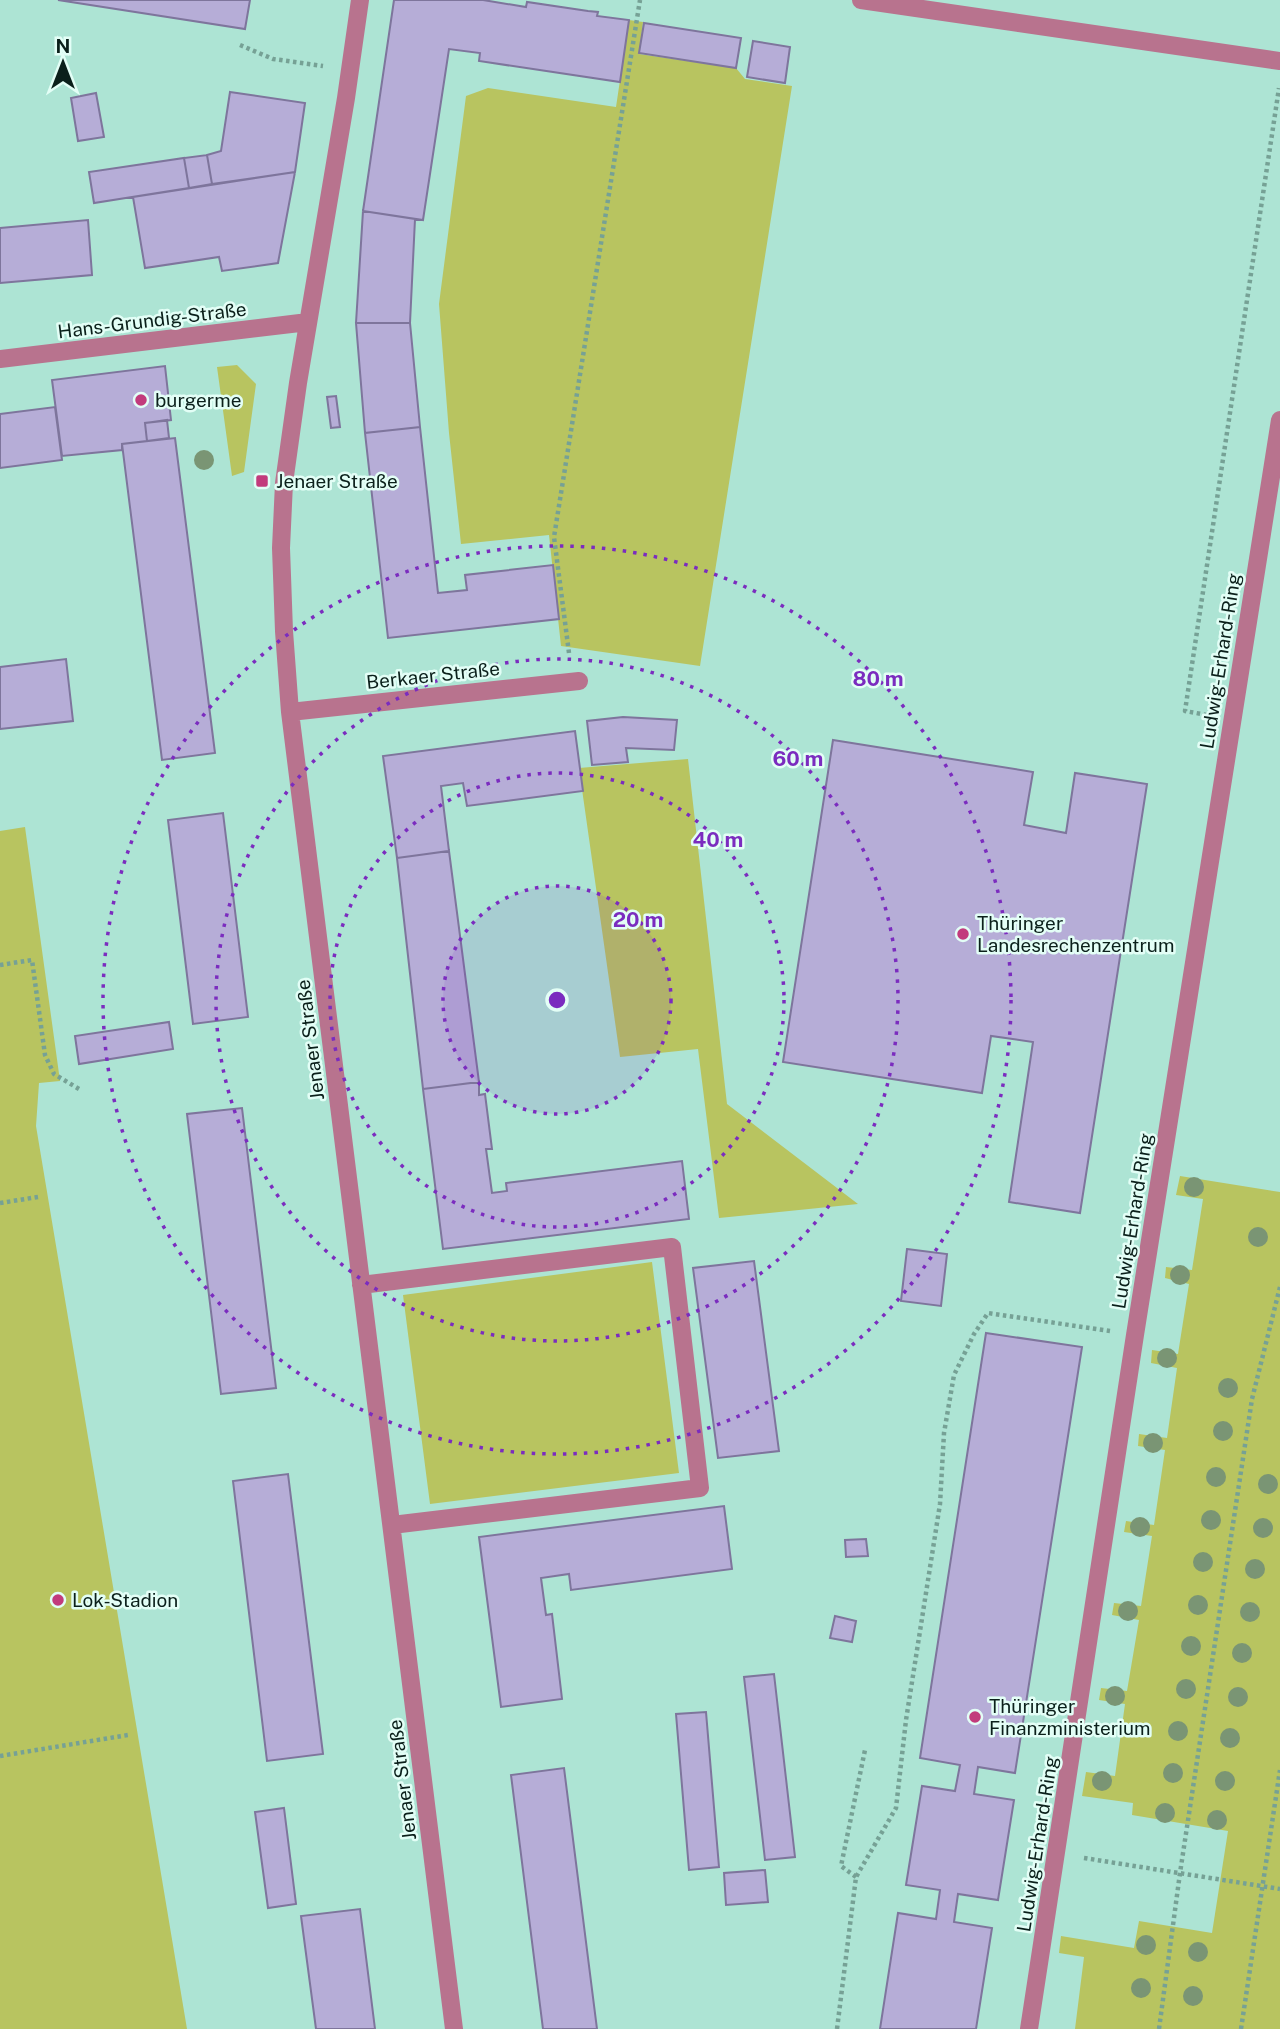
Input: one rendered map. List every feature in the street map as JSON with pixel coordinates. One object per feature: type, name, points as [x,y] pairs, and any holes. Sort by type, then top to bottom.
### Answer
[{"type":"street","name":"Jenaer Straße","points":[[360,0],[288,452],[282,535],[284,631],[290,712],[454,2029]]},
{"type":"street","points":[[861,0],[1280,61]]},
{"type":"street","name":"Hans-Grundig-Straße","points":[[0,359],[308,322]]},
{"type":"street","name":"Ludwig-Erhard-Ring","points":[[1029,2029],[1135,1335],[1280,419]]},
{"type":"street","name":"Berkaer Straße","points":[[290,712],[575,682]]},
{"type":"street","points":[[360,1284],[672,1247],[699,1488],[392,1525]]},
{"type":"path","points":[[575,682],[554,537],[640,0]]},
{"type":"path","points":[[240,45],[273,59],[350,69]]},
{"type":"path","points":[[1232,719],[1185,711],[1280,80]]},
{"type":"path","points":[[0,965],[32,960],[45,1055],[54,1074],[79,1089]]},
{"type":"path","points":[[0,1203],[38,1197]]},
{"type":"path","points":[[1158,2029],[1252,1399],[1280,1287]]},
{"type":"path","points":[[837,2029],[856,1877],[896,1808],[906,1720],[940,1504],[940,1470],[954,1375],[974,1334],[988,1313],[1135,1335]]},
{"type":"path","points":[[0,1756],[128,1735]]},
{"type":"path","points":[[856,1877],[841,1866],[865,1750]]},
{"type":"path","points":[[1241,2029],[1280,1770]]},
{"type":"path","points":[[1056,1854],[1280,1889]]},
{"type":"green space","points":[[629,20],[643,22],[639,54],[736,68],[745,79],[792,86],[700,666],[561,646],[549,535],[461,544],[439,304],[466,96],[488,88],[616,107]]},
{"type":"green space","points":[[237,365],[256,384],[244,472],[232,476],[217,367]]},
{"type":"green space","points":[[688,759],[727,1104],[858,1204],[719,1218],[698,1049],[620,1057],[579,768]]},
{"type":"green space","name":"Lok-Stadion","points":[[25,827],[60,1081],[39,1083],[36,1126],[187,2029],[0,2029],[0,831]]},
{"type":"green space","points":[[1180,1176],[1280,1192],[1280,2029],[1075,2029],[1084,1957],[1059,1953],[1061,1936],[1134,1948],[1139,1921],[1212,1933],[1228,1831],[1132,1815],[1133,1803],[1082,1796],[1086,1772],[1115,1776],[1125,1704],[1099,1700],[1101,1688],[1127,1691],[1139,1620],[1112,1615],[1114,1603],[1141,1606],[1152,1536],[1124,1532],[1126,1521],[1154,1525],[1165,1450],[1138,1446],[1139,1434],[1167,1438],[1177,1368],[1151,1363],[1152,1350],[1178,1354],[1189,1284],[1165,1278],[1166,1267],[1192,1270],[1203,1199],[1176,1195]]},
{"type":"green space","points":[[652,1262],[679,1473],[430,1504],[403,1295]]},
{"type":"building","points":[[58,0],[250,0],[245,29]]},
{"type":"building","points":[[394,0],[483,0],[526,7],[527,2],[598,12],[597,16],[629,20],[620,82],[479,61],[480,53],[449,49],[423,220],[363,211]]},
{"type":"building","points":[[644,23],[741,38],[736,68],[639,53]]},
{"type":"building","points":[[753,41],[790,47],[785,83],[747,77]]},
{"type":"building","points":[[230,92],[305,103],[295,172],[212,184],[207,155],[221,151]]},
{"type":"building","points":[[96,93],[104,137],[78,141],[71,98]]},
{"type":"building","points":[[207,155],[212,184],[189,188],[184,158]]},
{"type":"building","points":[[184,158],[189,188],[94,203],[89,172]]},
{"type":"building","points":[[295,172],[278,263],[222,271],[219,257],[145,268],[133,197]]},
{"type":"building","points":[[363,211],[415,219],[410,323],[356,323]]},
{"type":"building","points":[[88,220],[92,275],[0,283],[0,228]]},
{"type":"building","points":[[356,323],[410,323],[420,427],[365,433]]},
{"type":"building","points":[[165,366],[171,420],[145,423],[147,441],[122,444],[122,450],[62,456],[52,380]]},
{"type":"building","points":[[336,396],[340,427],[331,428],[327,397]]},
{"type":"building","points":[[55,407],[62,460],[0,468],[0,414]]},
{"type":"building","points":[[167,420],[169,438],[147,441],[145,423]]},
{"type":"building","points":[[420,427],[438,593],[467,590],[465,575],[553,565],[559,619],[388,638],[365,433]]},
{"type":"building","points":[[175,438],[215,753],[162,760],[122,444]]},
{"type":"building","points":[[66,659],[73,721],[0,729],[0,667]]},
{"type":"building","points":[[623,717],[677,720],[674,750],[626,748],[628,762],[592,765],[587,721]]},
{"type":"building","points":[[575,731],[583,791],[467,806],[463,783],[441,786],[449,851],[397,858],[383,756]]},
{"type":"building","name":"Thüringer Landesrechenzentrum","points":[[833,740],[1033,772],[1024,825],[1066,833],[1075,773],[1147,784],[1080,1213],[1009,1202],[1033,1042],[991,1036],[982,1093],[783,1062]]},
{"type":"building","points":[[223,813],[248,1017],[193,1024],[168,820]]},
{"type":"building","points":[[449,851],[479,1082],[423,1089],[397,858]]},
{"type":"building","points":[[169,1022],[173,1049],[79,1064],[75,1036]]},
{"type":"building","points":[[479,1082],[479,1095],[485,1094],[492,1149],[486,1149],[492,1193],[507,1191],[506,1183],[682,1161],[689,1219],[443,1249],[423,1089]]},
{"type":"building","points":[[242,1108],[276,1388],[221,1394],[187,1114]]},
{"type":"building","points":[[907,1249],[947,1254],[941,1306],[901,1301]]},
{"type":"building","points":[[754,1261],[779,1451],[718,1458],[693,1268]]},
{"type":"building","name":"Thüringer Finanzministerium","points":[[986,1333],[1082,1347],[1015,1773],[978,1767],[974,1794],[1014,1800],[998,1900],[958,1894],[954,1922],[992,1928],[976,2029],[880,2029],[898,1913],[936,1919],[940,1890],[906,1885],[922,1786],[955,1791],[960,1765],[920,1758]]},
{"type":"building","points":[[288,1474],[323,1754],[267,1761],[233,1481]]},
{"type":"building","points":[[724,1506],[732,1569],[571,1590],[569,1574],[541,1578],[546,1615],[552,1614],[562,1699],[501,1707],[479,1537]]},
{"type":"building","points":[[866,1539],[868,1556],[846,1557],[845,1540]]},
{"type":"building","points":[[835,1616],[856,1621],[852,1642],[830,1638]]},
{"type":"building","points":[[774,1674],[795,1857],[765,1860],[744,1677]]},
{"type":"building","points":[[706,1712],[719,1867],[689,1870],[676,1714]]},
{"type":"building","points":[[564,1768],[597,2029],[543,2029],[511,1775]]},
{"type":"building","points":[[284,1808],[296,1904],[268,1908],[255,1812]]},
{"type":"building","points":[[765,1870],[768,1902],[726,1905],[724,1873]]},
{"type":"building","points":[[360,1909],[375,2029],[316,2029],[301,1916]]},
{"type":"place","name":"burgerme","points":[[141,400]]},
{"type":"place","name":"Jenaer Straße","points":[[262,481]]},
{"type":"place","name":"Thüringer Landesrechenzentrum","points":[[963,934]]},
{"type":"place","name":"Lok-Stadion","points":[[58,1600]]},
{"type":"place","name":"Thüringer Finanzministerium","points":[[975,1717]]}]
